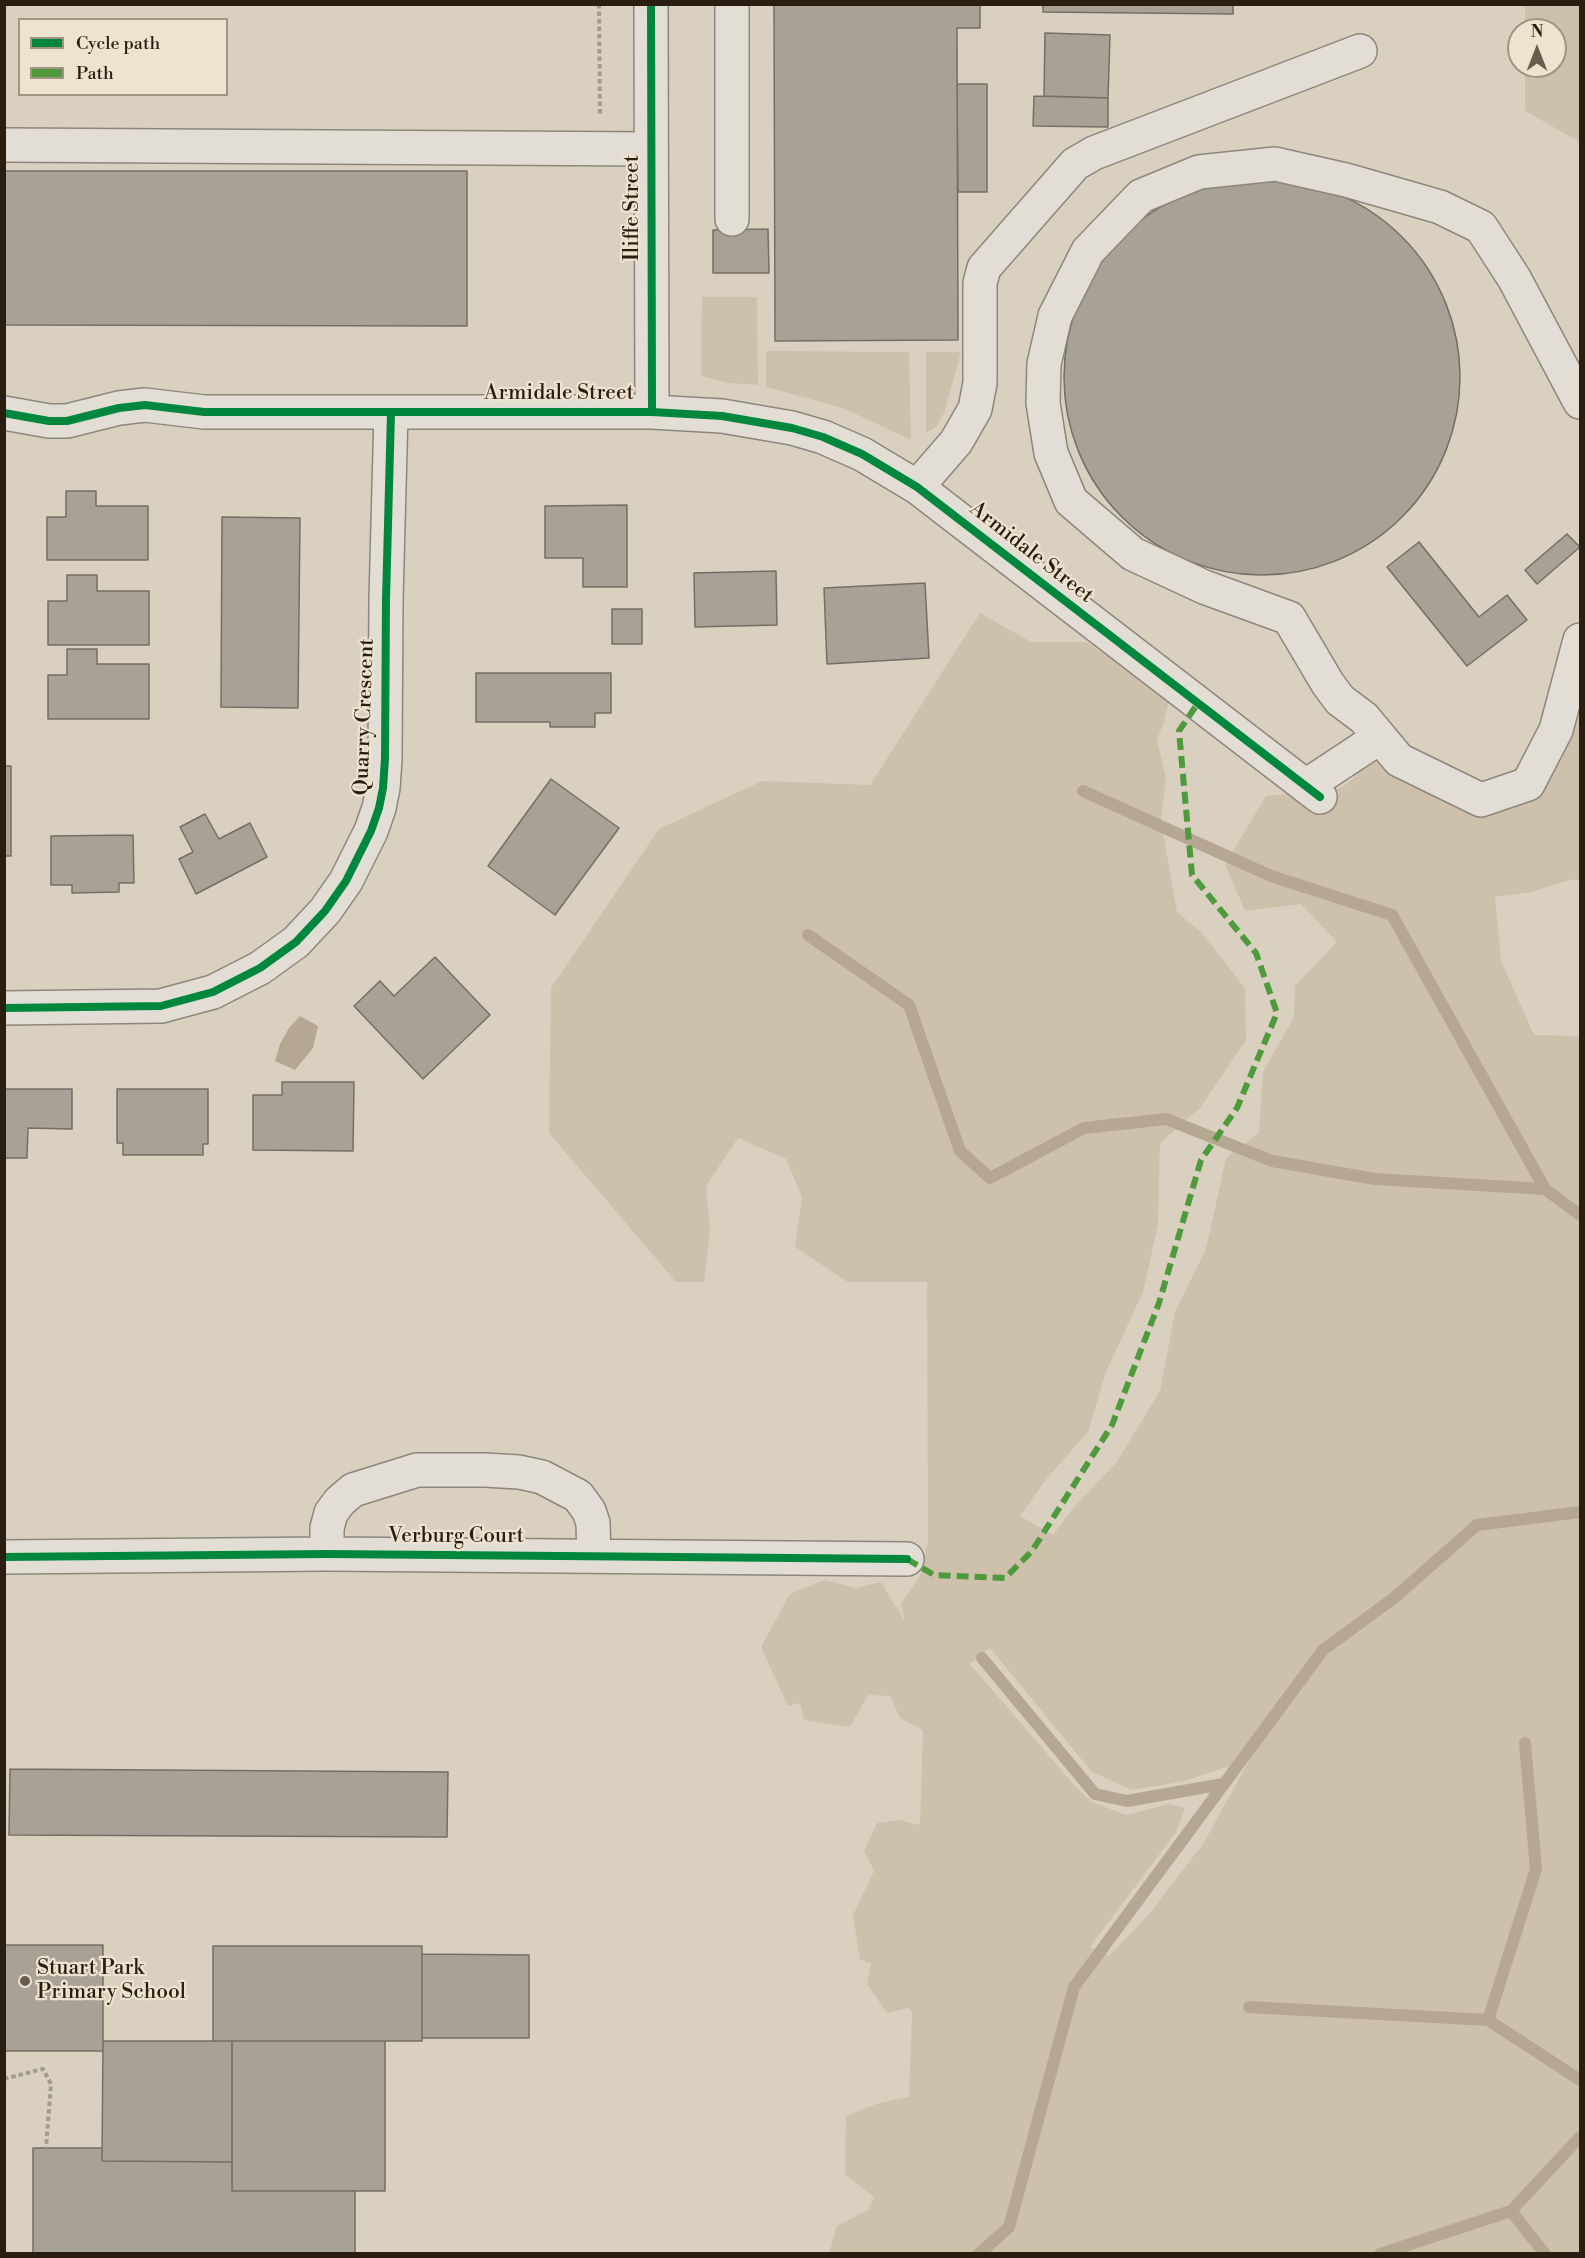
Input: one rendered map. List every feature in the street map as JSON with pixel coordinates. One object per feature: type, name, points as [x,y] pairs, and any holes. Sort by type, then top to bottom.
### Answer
[{"type":"street","name":"Iliffe Street","points":[[651,4],[652,412]]},
{"type":"street","points":[[732,4],[732,219]]},
{"type":"street","points":[[917,488],[956,442],[975,409],[980,383],[980,283],[984,268],[1075,164],[1094,153],[1360,51]]},
{"type":"street","points":[[4,145],[651,149]]},
{"type":"street","points":[[1581,402],[1514,278],[1480,227],[1440,207],[1346,180],[1275,164],[1199,172],[1141,196],[1088,251],[1055,316],[1044,364],[1043,403],[1051,453],[1071,501],[1133,554],[1204,586],[1289,618],[1340,700],[1364,718],[1399,760],[1481,800],[1528,784],[1556,730],[1581,640]]},
{"type":"street","name":"Armidale Street","points":[[4,412],[49,422],[82,419],[119,408],[146,405],[204,412],[652,412],[722,416],[792,428],[823,437],[862,454],[917,488],[1313,791],[1380,737]]},
{"type":"street","name":"Quarry Crescent","points":[[4,1008],[161,1006],[213,992],[260,968],[296,942],[320,917],[346,881],[371,831],[383,788],[391,413]]},
{"type":"street","points":[[327,1554],[327,1528],[331,1513],[339,1501],[353,1490],[417,1470],[485,1470],[519,1472],[542,1477],[578,1496],[589,1511],[593,1523],[594,1556]]},
{"type":"street","name":"Verburg Court","points":[[4,1557],[327,1554],[907,1559]]},
{"type":"path","points":[[599,4],[600,149]]},
{"type":"path","points":[[4,2079],[43,2070],[51,2084],[46,2148]]},
{"type":"shaded area","points":[[1525,5],[1580,5],[1580,142],[1525,111],[1525,78],[1567,78],[1567,18],[1525,18]]},
{"type":"shaded area","points":[[702,297],[757,297],[758,385],[728,383],[701,376]]},
{"type":"shaded area","points":[[766,351],[909,352],[911,440],[843,408],[766,387]]},
{"type":"shaded area","points":[[926,352],[961,352],[944,413],[936,427],[926,433]]},
{"type":"shaded area","points":[[980,613],[1031,642],[1086,642],[1170,696],[1157,740],[1166,778],[1161,821],[1177,912],[1201,932],[1245,988],[1246,1040],[1200,1108],[1160,1143],[1158,1225],[1143,1292],[1106,1372],[1088,1432],[1048,1477],[1020,1516],[1053,1535],[1073,1508],[1116,1463],[1160,1391],[1175,1312],[1206,1249],[1226,1158],[1259,1133],[1263,1072],[1294,1017],[1295,986],[1337,942],[1301,904],[1245,911],[1225,864],[1266,796],[1341,788],[1354,778],[1372,755],[1481,800],[1528,784],[1580,670],[1580,882],[1573,879],[1531,892],[1495,897],[1501,961],[1534,1035],[1580,1036],[1580,2253],[829,2253],[837,2226],[868,2210],[874,2197],[845,2174],[846,2116],[879,2103],[909,2097],[912,2014],[909,2008],[887,2013],[867,1984],[871,1963],[860,1960],[853,1915],[874,1871],[864,1851],[877,1823],[899,1820],[920,1825],[923,1730],[900,1718],[890,1696],[868,1695],[850,1727],[804,1720],[800,1703],[788,1706],[761,1647],[790,1594],[825,1580],[856,1588],[881,1582],[905,1622],[901,1604],[920,1576],[928,1541],[927,1282],[848,1282],[795,1247],[802,1197],[786,1159],[738,1138],[706,1186],[710,1231],[704,1282],[676,1282],[549,1133],[551,988],[659,829],[762,781],[870,785]],"holes":[[[990,1648],[1092,1772],[1132,1790],[1185,1781],[1250,1759],[1203,1844],[1150,1913],[1109,1956],[1090,1947],[1176,1832],[1185,1808],[1168,1804],[1126,1815],[1092,1802],[1075,1786],[970,1664]]]},
{"type":"shaded area","points":[[300,1016],[318,1026],[313,1048],[295,1070],[275,1061],[280,1044],[289,1028]]},
{"type":"building","points":[[774,4],[980,4],[980,28],[957,28],[958,340],[775,341]]},
{"type":"building","points":[[1043,4],[1233,4],[1233,14],[1043,12]]},
{"type":"building","points":[[1045,33],[1110,35],[1108,98],[1044,96]]},
{"type":"building","points":[[957,84],[987,84],[987,192],[958,192]]},
{"type":"building","points":[[1034,96],[1108,98],[1108,127],[1033,126]]},
{"type":"building","points":[[4,171],[467,171],[467,326],[4,325]]},
{"type":"building","points":[[1262,179],[1301,183],[1338,194],[1372,212],[1402,237],[1427,267],[1445,301],[1456,338],[1460,377],[1456,416],[1445,453],[1427,487],[1402,517],[1372,542],[1338,560],[1301,571],[1262,575],[1223,571],[1186,560],[1152,542],[1122,517],[1097,487],[1079,453],[1068,416],[1064,377],[1068,338],[1079,301],[1097,267],[1122,237],[1152,212],[1186,194],[1223,183]]},
{"type":"building","points":[[768,229],[769,273],[713,273],[713,230]]},
{"type":"building","points":[[66,491],[96,491],[96,506],[148,506],[148,560],[47,560],[47,517],[66,517]]},
{"type":"building","points":[[627,505],[627,587],[583,587],[583,558],[545,558],[545,506]]},
{"type":"building","points":[[222,517],[300,518],[298,708],[221,707]]},
{"type":"building","points":[[1567,534],[1580,547],[1537,584],[1525,570]]},
{"type":"building","points":[[1419,542],[1479,617],[1507,595],[1527,620],[1467,666],[1387,567]]},
{"type":"building","points":[[776,571],[777,625],[695,627],[694,573]]},
{"type":"building","points":[[67,575],[97,575],[97,591],[149,591],[149,645],[48,645],[48,601],[67,601]]},
{"type":"building","points":[[925,583],[929,658],[827,664],[824,588]]},
{"type":"building","points":[[612,609],[642,609],[642,644],[612,644]]},
{"type":"building","points":[[67,649],[97,649],[97,664],[149,664],[149,719],[48,719],[48,675],[67,675]]},
{"type":"building","points":[[476,673],[611,673],[611,713],[595,713],[595,727],[550,727],[550,722],[476,722]]},
{"type":"building","points":[[4,766],[11,766],[11,856],[4,856]]},
{"type":"building","points":[[551,779],[619,828],[555,915],[488,866]]},
{"type":"building","points":[[205,814],[219,839],[250,823],[267,857],[196,894],[179,859],[193,852],[180,827]]},
{"type":"building","points":[[133,835],[134,883],[119,883],[119,892],[72,893],[72,885],[51,885],[51,836]]},
{"type":"building","points":[[435,957],[490,1015],[423,1079],[354,1006],[380,981],[394,996]]},
{"type":"building","points":[[282,1082],[354,1082],[353,1151],[253,1150],[253,1095],[282,1095]]},
{"type":"building","points":[[4,1089],[72,1089],[72,1129],[28,1128],[27,1158],[4,1158]]},
{"type":"building","points":[[117,1089],[208,1089],[208,1144],[203,1144],[203,1155],[123,1155],[123,1143],[117,1143]]},
{"type":"building","points":[[10,1769],[448,1772],[447,1837],[9,1835]]},
{"type":"building","points":[[4,1945],[103,1945],[103,2051],[4,2051]]},
{"type":"building","points":[[213,1946],[422,1946],[422,2041],[213,2041]]},
{"type":"building","points":[[422,1954],[529,1955],[529,2038],[422,2038]]},
{"type":"building","points":[[103,2041],[232,2041],[232,2162],[102,2161]]},
{"type":"building","points":[[232,2041],[385,2041],[385,2191],[232,2191]]},
{"type":"building","points":[[33,2148],[102,2148],[102,2161],[232,2162],[232,2191],[355,2191],[355,2254],[33,2254]]},
{"type":"waterway","points":[[1083,791],[1271,876],[1392,915],[1545,1189],[1580,1215]]},
{"type":"waterway","points":[[808,935],[909,1005],[960,1151],[990,1178],[1084,1128],[1166,1119],[1272,1161],[1375,1179],[1545,1189]]},
{"type":"waterway","points":[[979,2254],[1009,2227],[1074,1987],[1323,1650],[1394,1598],[1477,1525],[1580,1512]]},
{"type":"waterway","points":[[982,1658],[1095,1794],[1127,1801],[1223,1784]]},
{"type":"waterway","points":[[1488,2020],[1536,1869],[1525,1743]]},
{"type":"waterway","points":[[1249,2007],[1488,2020],[1580,2080]]},
{"type":"waterway","points":[[1380,2254],[1511,2211],[1580,2137]]},
{"type":"waterway","points":[[1511,2211],[1545,2254]]},
{"type":"marked path","points":[[907,1559],[934,1575],[1005,1578],[1032,1551],[1112,1425],[1159,1303],[1201,1160],[1237,1108],[1277,1013],[1256,953],[1192,875],[1179,731],[1198,703]]},
{"type":"cycle path","points":[[651,4],[652,412]]},
{"type":"cycle path","points":[[4,413],[49,421],[67,421],[119,408],[145,405],[204,412],[652,412],[722,416],[792,428],[823,437],[862,454],[917,487],[1320,797]]},
{"type":"cycle path","points":[[4,1008],[161,1006],[213,992],[260,968],[296,942],[325,911],[346,881],[371,831],[383,788],[391,413]]},
{"type":"cycle path","points":[[4,1557],[327,1554],[907,1559]]},
{"type":"place","name":"Stuart Park Primary School","points":[[25,1981]]}]
